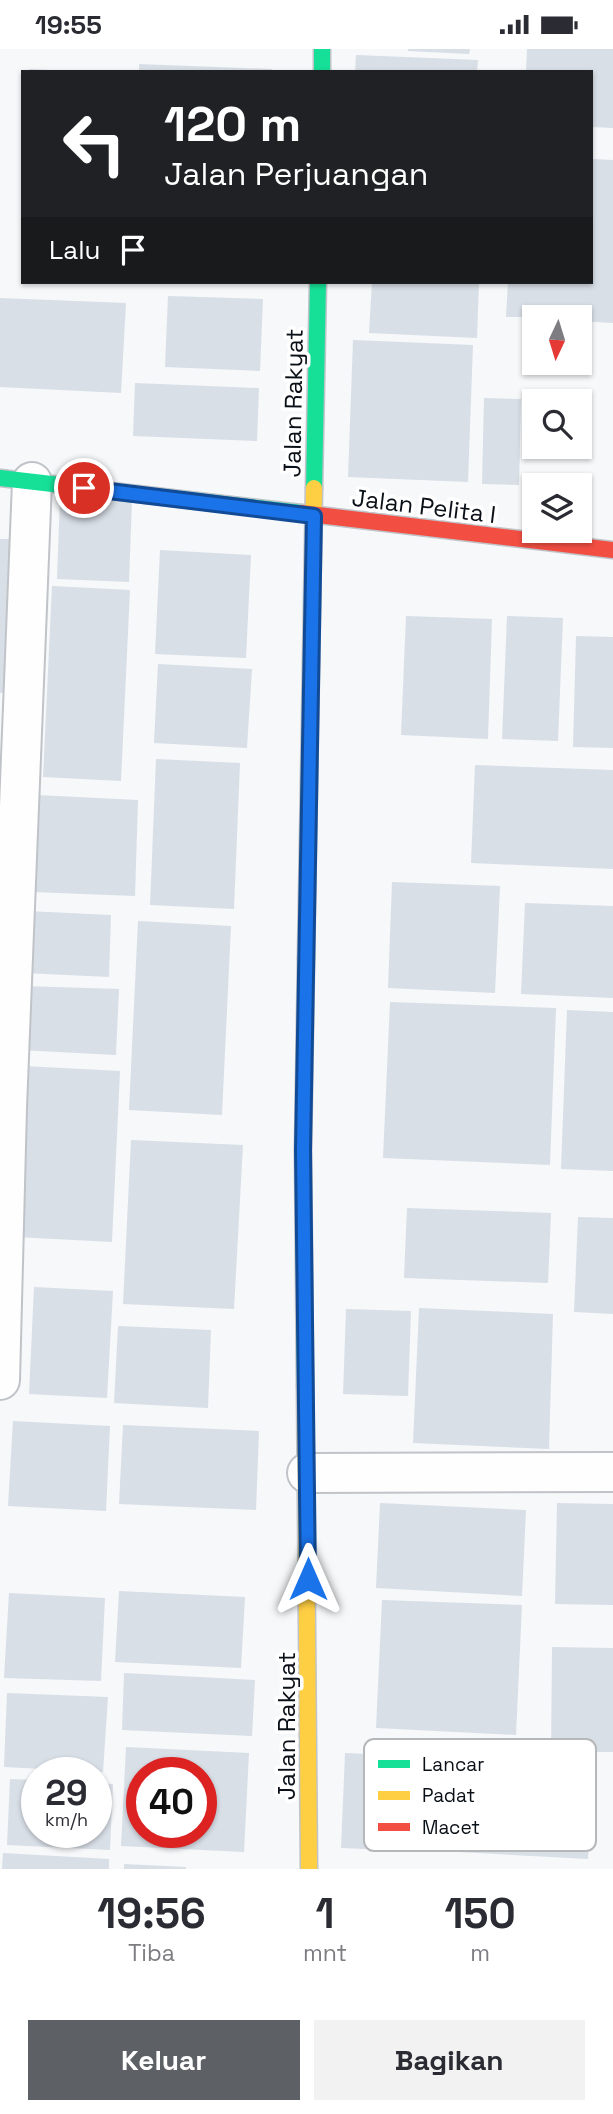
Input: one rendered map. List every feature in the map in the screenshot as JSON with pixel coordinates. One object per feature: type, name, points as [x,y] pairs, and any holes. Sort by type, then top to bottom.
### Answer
[{"type":"street","points":[[322,49],[322,70]]},
{"type":"street","name":"Jalan Rakyat","points":[[309,1869],[303,1150],[318,284]]},
{"type":"street","points":[[0,1380],[7,1107],[16,480]]},
{"type":"street","name":"Jalan Pelita I","points":[[16,480],[613,550]]},
{"type":"street","points":[[307,1473],[613,1472]]},
{"type":"building","points":[[408,49],[470,49],[469,54]]},
{"type":"building","points":[[527,49],[613,49],[613,128],[593,127],[593,70],[526,70]]},
{"type":"building","points":[[356,55],[478,60],[477,70],[355,70]]},
{"type":"building","points":[[139,64],[272,69],[272,70],[139,70]]},
{"type":"building","points":[[593,159],[613,160],[613,323],[592,322],[592,305],[522,305],[522,317],[506,317],[508,284],[593,284]]},
{"type":"building","points":[[372,284],[479,284],[477,338],[369,333]]},
{"type":"building","points":[[168,296],[263,299],[260,371],[165,367]]},
{"type":"building","points":[[0,298],[126,303],[121,393],[0,387]]},
{"type":"building","points":[[353,340],[473,345],[468,482],[348,477]]},
{"type":"building","points":[[135,383],[259,388],[257,441],[133,436]]},
{"type":"building","points":[[484,398],[521,399],[519,485],[482,484]]},
{"type":"building","points":[[60,498],[132,501],[129,582],[57,579]]},
{"type":"building","points":[[0,539],[12,539],[4,693],[0,693]]},
{"type":"building","points":[[160,550],[251,555],[246,658],[155,654]]},
{"type":"building","points":[[52,586],[130,590],[121,781],[43,777]]},
{"type":"building","points":[[406,616],[492,619],[488,739],[401,735]]},
{"type":"building","points":[[507,616],[563,618],[558,741],[502,739]]},
{"type":"building","points":[[576,636],[613,637],[613,748],[573,747]]},
{"type":"building","points":[[158,664],[252,669],[247,748],[154,743]]},
{"type":"building","points":[[156,759],[240,763],[234,909],[150,905]]},
{"type":"building","points":[[475,765],[613,770],[613,869],[471,863]]},
{"type":"building","points":[[37,795],[138,800],[135,896],[32,892]]},
{"type":"building","points":[[392,882],[500,886],[495,993],[388,988]]},
{"type":"building","points":[[525,903],[613,906],[613,998],[521,994]]},
{"type":"building","points":[[27,911],[111,915],[109,977],[24,973]]},
{"type":"building","points":[[138,921],[231,926],[222,1115],[129,1110]]},
{"type":"building","points":[[22,986],[119,989],[116,1055],[19,1050]]},
{"type":"building","points":[[390,1002],[556,1008],[550,1165],[383,1158]]},
{"type":"building","points":[[567,1010],[613,1012],[613,1171],[561,1169]]},
{"type":"building","points":[[24,1066],[120,1071],[112,1242],[16,1237]]},
{"type":"building","points":[[131,1140],[243,1145],[234,1309],[123,1304]]},
{"type":"building","points":[[407,1208],[551,1213],[548,1283],[404,1278]]},
{"type":"building","points":[[578,1217],[613,1218],[613,1314],[574,1312]]},
{"type":"building","points":[[34,1287],[113,1291],[107,1398],[29,1394]]},
{"type":"building","points":[[419,1308],[553,1314],[549,1449],[413,1443]]},
{"type":"building","points":[[346,1309],[411,1311],[408,1396],[343,1394]]},
{"type":"building","points":[[118,1326],[211,1330],[208,1408],[114,1403]]},
{"type":"building","points":[[13,1421],[110,1426],[106,1511],[8,1506]]},
{"type":"building","points":[[123,1425],[259,1431],[256,1510],[119,1504]]},
{"type":"building","points":[[380,1503],[526,1510],[522,1596],[376,1588]]},
{"type":"building","points":[[557,1503],[613,1504],[613,1605],[555,1604]]},
{"type":"building","points":[[119,1591],[245,1597],[241,1668],[115,1662]]},
{"type":"building","points":[[9,1593],[105,1598],[101,1681],[4,1678]]},
{"type":"building","points":[[382,1600],[522,1605],[516,1735],[376,1728]]},
{"type":"building","points":[[552,1647],[613,1648],[613,1752],[596,1752],[596,1739],[551,1739]]},
{"type":"building","points":[[124,1673],[255,1680],[252,1736],[122,1730]]},
{"type":"building","points":[[7,1693],[108,1697],[104,1757],[21,1757],[21,1768],[4,1767]]},
{"type":"building","points":[[126,1747],[249,1753],[244,1852],[162,1848],[217,1848],[217,1757],[126,1757],[126,1846],[121,1846]]},
{"type":"building","points":[[345,1753],[364,1754],[364,1849],[341,1848]]},
{"type":"building","points":[[10,1779],[21,1779],[21,1846],[7,1845]]},
{"type":"building","points":[[69,1848],[110,1848],[110,1850]]},
{"type":"building","points":[[440,1851],[588,1851],[588,1859]]},
{"type":"building","points":[[3,1853],[109,1859],[109,1869],[2,1869]]},
{"type":"building","points":[[124,1864],[186,1867],[186,1869],[124,1869]]},
{"type":"traffic: fast","points":[[322,49],[322,70]]},
{"type":"traffic: fast","points":[[314,488],[318,284]]},
{"type":"traffic: fast","points":[[0,478],[301,513]]},
{"type":"traffic: fast","points":[[305,1386],[303,1150],[306,958]]},
{"type":"traffic: slow","points":[[306,958],[314,488]]},
{"type":"traffic: slow","points":[[305,1386],[309,1869]]},
{"type":"traffic: jam","points":[[301,513],[613,550]]},
{"type":"route","points":[[84,488],[314,516],[303,1150],[308,1579]]}]
